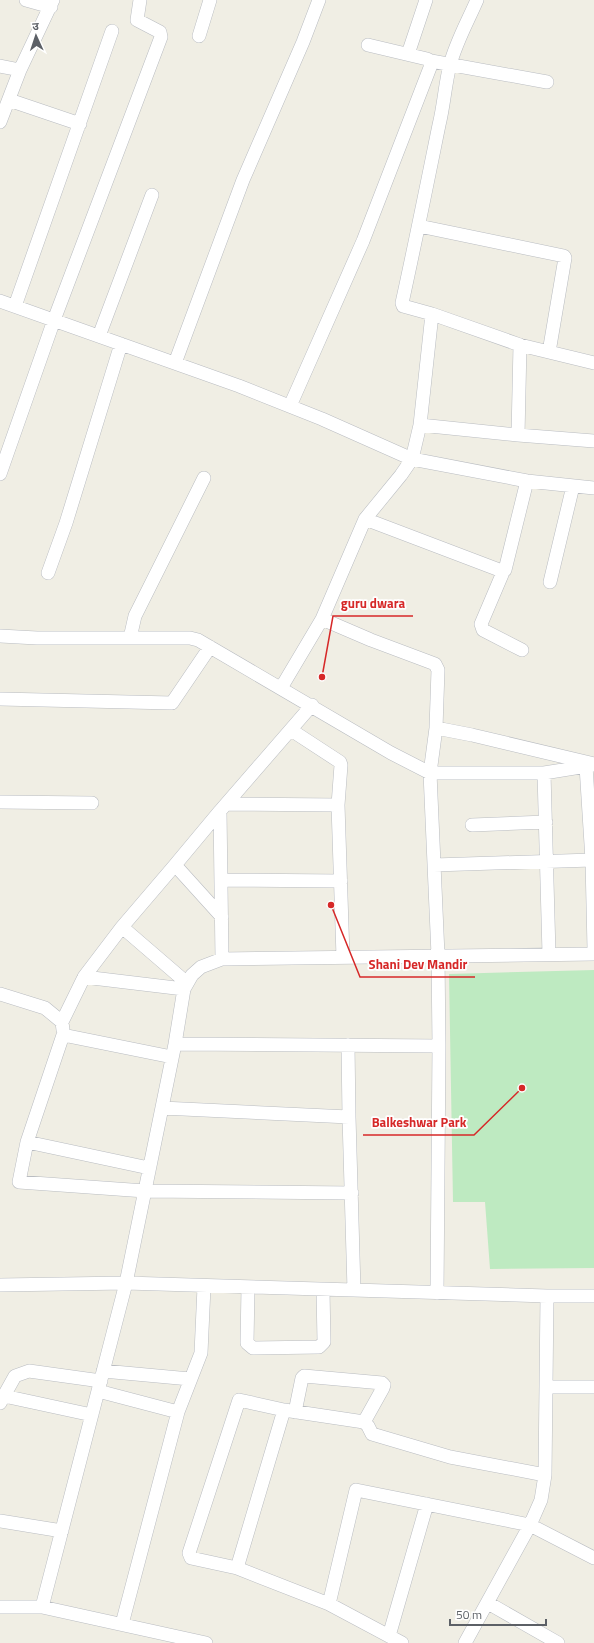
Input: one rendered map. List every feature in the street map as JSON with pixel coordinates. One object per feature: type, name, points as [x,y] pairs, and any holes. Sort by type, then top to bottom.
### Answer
[{"type":"street","points":[[0,122],[5,103],[52,3],[26,0]]},
{"type":"street","points":[[0,474],[54,320],[161,37],[160,32],[157,29],[136,20],[140,0]]},
{"type":"street","points":[[199,36],[210,0]]},
{"type":"street","points":[[175,363],[243,180],[303,42],[319,0]]},
{"type":"street","points":[[408,54],[426,0]]},
{"type":"street","points":[[477,0],[458,42],[450,65],[403,305],[520,345],[594,363]]},
{"type":"street","points":[[14,306],[112,31]]},
{"type":"street","points":[[368,45],[408,54],[430,61],[547,82]]},
{"type":"street","points":[[290,406],[363,241],[430,65],[430,61]]},
{"type":"street","points":[[0,66],[20,70]]},
{"type":"street","points":[[5,103],[80,124]]},
{"type":"street","points":[[99,336],[152,195]]},
{"type":"street","points":[[419,226],[564,256],[550,352]]},
{"type":"street","points":[[0,300],[290,406],[412,458],[527,481],[594,488]]},
{"type":"street","points":[[281,688],[322,619],[365,519],[400,476],[412,458],[420,425],[432,314]]},
{"type":"street","points":[[48,573],[66,523],[121,344]]},
{"type":"street","points":[[518,435],[520,345]]},
{"type":"street","points":[[420,425],[594,441]]},
{"type":"street","points":[[130,638],[136,616],[204,478]]},
{"type":"street","points":[[522,650],[481,628],[504,570],[527,481]]},
{"type":"street","points":[[550,582],[573,486]]},
{"type":"street","points":[[365,519],[499,571],[504,570]]},
{"type":"street","points":[[322,619],[371,640],[435,664],[438,670],[436,728],[430,773],[438,955],[439,1046],[437,1293]]},
{"type":"street","points":[[0,636],[37,638],[190,638],[198,640],[312,705],[391,753],[430,773],[544,773],[591,765]]},
{"type":"street","points":[[0,699],[172,703],[210,647]]},
{"type":"street","points":[[312,705],[122,927],[84,978],[62,1028],[27,1142],[19,1182],[145,1191],[352,1193]]},
{"type":"street","points":[[436,728],[472,735],[591,765]]},
{"type":"street","points":[[291,730],[340,762],[341,765],[338,805],[343,957]]},
{"type":"street","points":[[591,765],[594,949]]},
{"type":"street","points":[[544,773],[549,954]]},
{"type":"street","points":[[0,802],[92,803]]},
{"type":"street","points":[[223,808],[338,805]]},
{"type":"street","points":[[222,959],[221,880],[223,808]]},
{"type":"street","points":[[472,825],[546,822]]},
{"type":"street","points":[[434,865],[592,860]]},
{"type":"street","points":[[175,865],[222,917]]},
{"type":"street","points":[[221,880],[341,881]]},
{"type":"street","points":[[122,927],[186,986]]},
{"type":"street","points":[[42,1607],[126,1283],[186,986],[201,967],[222,959],[594,954]]},
{"type":"street","points":[[84,978],[186,986]]},
{"type":"street","points":[[0,994],[45,1008],[62,1028],[173,1050],[348,1045],[439,1046]]},
{"type":"street","points":[[348,1045],[354,1290]]},
{"type":"street","points":[[162,1108],[349,1117]]},
{"type":"street","points":[[27,1142],[149,1168]]},
{"type":"street","points":[[0,1285],[126,1283],[248,1288],[594,1296]]},
{"type":"street","points":[[122,1624],[178,1412],[200,1353],[204,1286]]},
{"type":"street","points":[[248,1288],[247,1343],[253,1348],[319,1347],[324,1342],[323,1290]]},
{"type":"street","points":[[465,1643],[530,1525],[541,1500],[545,1475],[547,1296]]},
{"type":"street","points":[[92,1415],[2,1399],[15,1376],[29,1371],[100,1381],[190,1379]]},
{"type":"street","points":[[237,1568],[289,1411],[302,1378],[304,1376],[382,1383],[384,1385],[383,1388],[364,1422]]},
{"type":"street","points":[[100,1381],[178,1412]]},
{"type":"street","points":[[546,1387],[594,1387]]},
{"type":"street","points":[[402,1643],[329,1604],[237,1568],[191,1558],[188,1552],[239,1400],[289,1411],[364,1422],[372,1434],[443,1455],[545,1475]]},
{"type":"street","points":[[329,1604],[356,1490],[530,1525],[594,1558]]},
{"type":"street","points":[[389,1636],[427,1504]]},
{"type":"street","points":[[0,1521],[62,1530]]},
{"type":"street","points":[[488,1603],[558,1643]]},
{"type":"street","points":[[0,1608],[42,1607],[206,1643]]},
{"type":"green space","points":[[594,970],[594,1268],[490,1269],[485,1202],[453,1202],[449,974]]},
{"type":"place","name":"guru dwara","points":[[322,677]]},
{"type":"place","name":"Shani Dev Mandir","points":[[331,905]]},
{"type":"place","name":"Balkeshwar Park","points":[[522,1088]]}]
